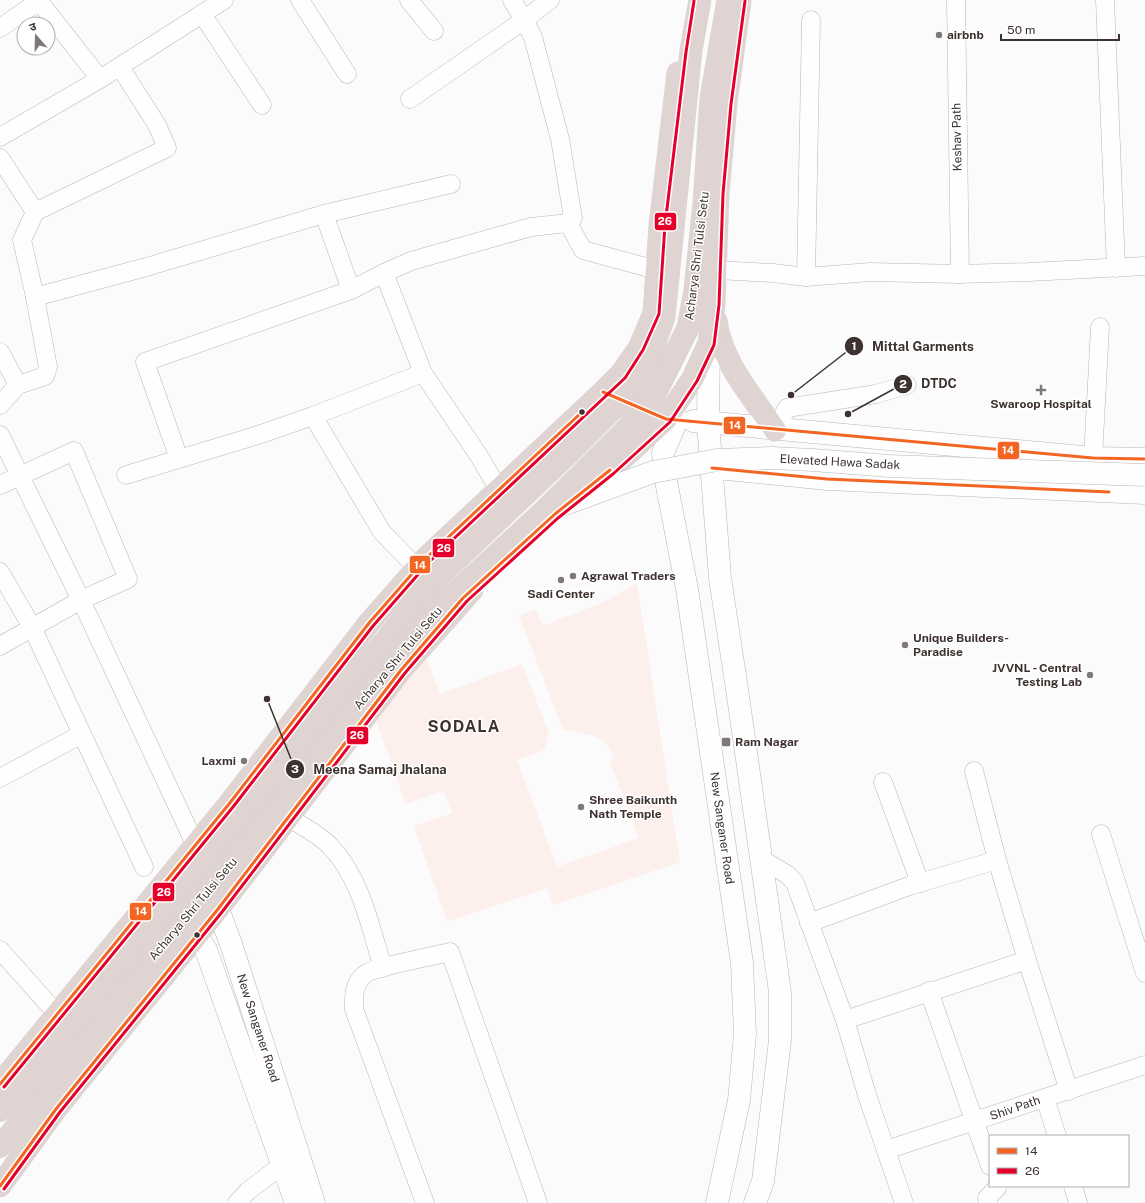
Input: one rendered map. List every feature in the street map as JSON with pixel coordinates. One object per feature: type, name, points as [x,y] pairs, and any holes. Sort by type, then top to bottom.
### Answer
[{"type":"highway","points":[[0,1084],[196,846],[369,623],[417,568],[621,374],[639,348],[654,313],[660,225],[681,51],[689,0]]},
{"type":"highway","name":"Acharya Shri Tulsi Setu","points":[[0,1111],[434,581],[632,391],[651,354],[664,317],[692,50],[700,0]]},
{"type":"highway","name":"Acharya Shri Tulsi Setu","points":[[0,1147],[431,615],[543,512],[622,434],[652,400],[688,328],[695,290],[704,211],[711,98],[728,0]]},
{"type":"highway","points":[[0,1186],[56,1109],[218,909],[287,816],[400,670],[463,598],[555,514],[672,419],[709,343],[714,304],[720,164],[726,103],[740,0]]},
{"type":"highway","points":[[714,304],[718,335],[723,349],[735,372],[775,430]]},
{"type":"main road","points":[[709,343],[708,423],[712,468],[712,491],[720,578],[780,992],[780,1040],[763,1181],[755,1203]]},
{"type":"main road","points":[[603,392],[672,419],[775,430],[1093,458],[1145,459]]},
{"type":"main road","points":[[582,412],[663,453],[712,468],[843,480],[1145,493]]},
{"type":"main road","name":"New Sanganer Road","points":[[672,419],[663,453],[666,481],[687,589],[742,963],[745,1034],[739,1100],[717,1203]]},
{"type":"main road","name":"Elevated Hawa Sadak","points":[[543,512],[653,472],[717,460],[813,460],[897,466],[1145,475]]},
{"type":"main road","name":"New Sanganer Road","points":[[180,865],[218,909],[231,944],[314,1203]]},
{"type":"main road","name":"New Sanganer Road","points":[[156,894],[196,935],[206,950],[296,1203]]},
{"type":"street","points":[[0,136],[120,67],[224,0]]},
{"type":"street","points":[[300,0],[347,74]]},
{"type":"street","points":[[409,0],[434,31]]},
{"type":"street","points":[[179,459],[145,362],[351,290],[411,261],[531,228],[568,223],[573,218],[560,139],[533,37],[512,0]]},
{"type":"street","points":[[410,99],[524,20],[550,0]]},
{"type":"street","name":"Keshav Path","points":[[956,0],[960,274]]},
{"type":"street","points":[[1105,0],[1116,268]]},
{"type":"street","points":[[0,28],[39,1],[100,79]]},
{"type":"street","points":[[202,14],[262,106]]},
{"type":"street","points":[[806,277],[811,20]]},
{"type":"street","points":[[0,405],[18,385],[45,376],[48,367],[35,297],[22,240],[35,212],[167,148],[157,125],[120,67]]},
{"type":"street","points":[[0,158],[35,212]]},
{"type":"street","points":[[35,297],[150,266],[324,214],[451,184]]},
{"type":"street","points":[[324,214],[351,290]]},
{"type":"street","points":[[568,223],[583,250],[657,270]]},
{"type":"street","points":[[715,270],[773,273],[806,277],[870,272],[960,274],[1145,266]]},
{"type":"street","points":[[384,273],[423,372],[479,456],[499,490]]},
{"type":"street","points":[[1093,458],[1100,327]]},
{"type":"street","points":[[0,352],[18,385]]},
{"type":"street","points":[[126,475],[255,436],[313,416],[423,372]]},
{"type":"street","points":[[775,430],[787,408],[876,394],[907,385]]},
{"type":"street","points":[[313,416],[382,532],[417,568]]},
{"type":"street","points":[[0,435],[81,600],[196,846]]},
{"type":"street","points":[[0,484],[21,476],[74,451],[128,579],[81,600],[32,626],[0,646]]},
{"type":"street","points":[[0,572],[32,626],[144,867]]},
{"type":"street","points":[[0,778],[82,734]]},
{"type":"street","points":[[974,771],[997,860],[1027,960],[1069,1090]]},
{"type":"street","points":[[883,782],[920,883]]},
{"type":"street","points":[[287,816],[329,845],[347,868],[360,894],[383,968]]},
{"type":"street","points":[[1101,834],[1145,973]]},
{"type":"street","points":[[761,859],[792,879],[845,1020],[867,1095],[904,1203]]},
{"type":"street","points":[[809,923],[920,883],[997,860]]},
{"type":"street","points":[[0,950],[58,1015]]},
{"type":"street","points":[[425,1203],[354,1009],[354,991],[364,975],[383,968],[450,952],[538,1203]]},
{"type":"street","points":[[845,1020],[929,991],[1027,960]]},
{"type":"street","points":[[929,991],[989,1163]]},
{"type":"street","name":"Shiv Path","points":[[886,1150],[1145,1065]]},
{"type":"street","points":[[1045,1098],[1057,1135]]},
{"type":"street","points":[[237,1203],[248,1191],[282,1165]]},
{"type":"street","points":[[988,1203],[987,1198],[997,1187]]},
{"type":"street","points":[[1072,1187],[1078,1203]]},
{"type":"shaded area","points":[[637,583],[680,862],[553,905],[547,888],[447,922],[414,826],[452,813],[444,791],[406,804],[374,715],[424,652],[440,694],[522,664],[549,733],[544,750],[517,760],[557,867],[639,838],[610,762],[614,758],[602,740],[592,735],[563,729],[519,616],[536,609],[543,626],[604,602]]},
{"type":"transit line","name":"26","points":[[4,1087],[233,807],[373,626],[429,562],[625,378],[643,350],[659,314],[665,225],[686,52],[694,1]]},
{"type":"transit line","name":"26","points":[[4,1189],[60,1112],[222,912],[405,673],[467,601],[558,518],[613,474],[670,422],[697,381],[714,345],[719,305],[723,194],[731,104],[745,1]]},
{"type":"transit line","name":"14","points":[[603,392],[666,419],[1093,458],[1145,459]]},
{"type":"transit line","name":"14","points":[[0,1084],[229,804],[369,623],[425,559],[582,412]]},
{"type":"transit line","name":"14","points":[[712,468],[827,479],[1109,492]]},
{"type":"transit line","name":"14","points":[[0,1186],[56,1109],[218,909],[401,670],[463,598],[555,514],[610,470]]},
{"type":"place","name":"airbnb","points":[[939,35]]},
{"type":"place","name":"Swaroop Hospital","points":[[1041,390]]},
{"type":"place","name":"Mittal Garments","points":[[791,395]]},
{"type":"place","name":"DTDC","points":[[848,414]]},
{"type":"place","name":"Agrawal Traders","points":[[573,576]]},
{"type":"place","name":"Sadi Center","points":[[561,580]]},
{"type":"place","name":"Unique Builders- Paradise","points":[[905,645]]},
{"type":"place","name":"JVVNL - Central Testing Lab","points":[[1090,675]]},
{"type":"place","name":"Meena Samaj Jhalana","points":[[267,699]]},
{"type":"place","name":"Ram Nagar","points":[[726,742]]},
{"type":"place","name":"Laxmi","points":[[244,761]]},
{"type":"place","name":"Shree Baikunth Nath Temple","points":[[581,807]]},
{"type":"district","name":"SODALA","points":[[464,726]]}]
